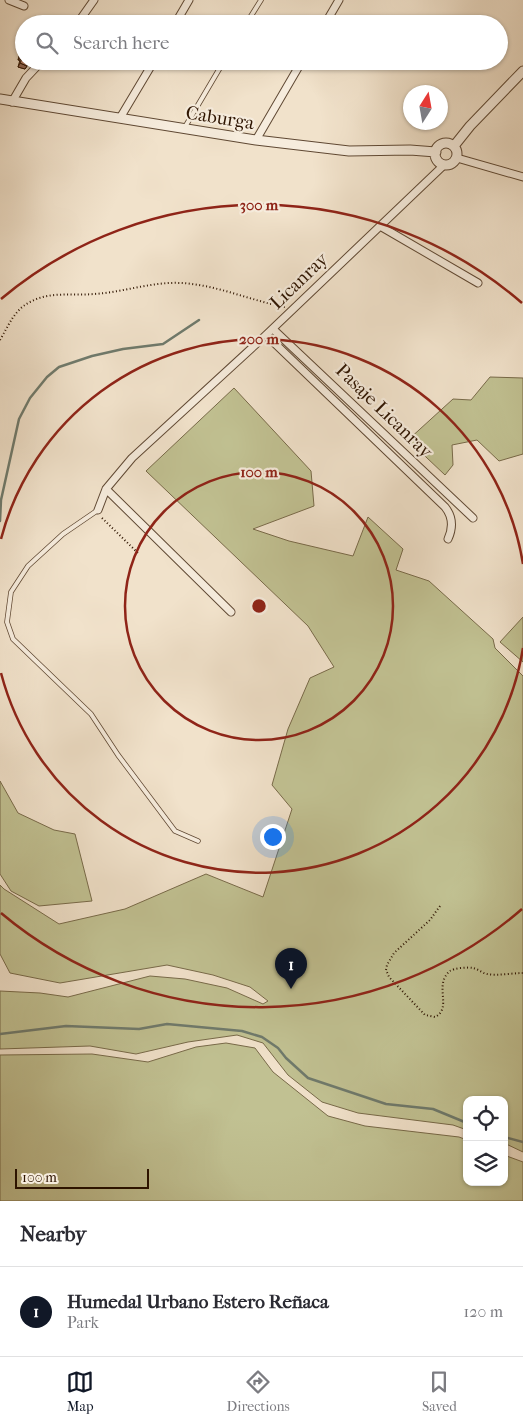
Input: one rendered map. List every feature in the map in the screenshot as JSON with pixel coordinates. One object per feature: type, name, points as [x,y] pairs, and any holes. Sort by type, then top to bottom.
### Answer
[{"type":"street","points":[[9,0],[24,6]]},
{"type":"street","points":[[83,15],[94,0]]},
{"type":"street","points":[[180,15],[189,0]]},
{"type":"street","points":[[330,15],[339,0]]},
{"type":"street","points":[[12,102],[26,78],[34,70]]},
{"type":"street","points":[[120,118],[149,70]]},
{"type":"street","points":[[256,140],[297,70]]},
{"type":"street","points":[[436,152],[438,161],[444,164],[453,163],[457,158],[454,146],[470,126],[523,71]]},
{"type":"street","name":"Caburga","points":[[0,99],[256,140],[349,151],[410,150],[436,152],[439,146],[445,143],[454,146]]},
{"type":"street","points":[[457,158],[523,177]]},
{"type":"street","name":"Licanray","points":[[98,510],[106,489],[132,458],[266,335],[444,164]]},
{"type":"street","points":[[380,226],[478,283]]},
{"type":"street","name":"Pasaje Licanray","points":[[273,328],[472,518]]},
{"type":"street","points":[[266,335],[445,507],[450,514],[452,524],[448,539]]},
{"type":"street","points":[[106,489],[231,612]]},
{"type":"lane","points":[[251,15],[260,0]]},
{"type":"lane","points":[[184,129],[219,70]]},
{"type":"lane","points":[[98,510],[64,534],[28,566],[11,592],[7,622],[13,640],[91,714],[118,755],[175,831],[198,841]]},
{"type":"path","points":[[0,340],[9,322],[18,311],[30,302],[51,295],[94,294],[174,282],[205,286],[277,305],[293,308],[296,306]]},
{"type":"path","points":[[98,510],[101,517],[139,554]]},
{"type":"path","points":[[440,906],[430,920],[394,953],[386,970],[389,977],[425,1015],[431,1017],[441,1013],[444,1004],[442,996],[443,981],[449,972],[455,969],[473,968],[488,974],[523,973]]},
{"type":"green space","points":[[490,377],[523,378],[523,454],[499,461],[477,440],[452,445],[453,465],[445,475],[408,440],[453,399],[471,400]]},
{"type":"green space","points":[[234,388],[311,471],[314,506],[253,529],[289,541],[353,556],[368,517],[403,549],[396,570],[429,581],[493,639],[495,648],[523,676],[523,1152],[508,1145],[508,1096],[463,1096],[463,1129],[453,1125],[358,1113],[322,1102],[288,1075],[263,1043],[237,1035],[188,1042],[136,1054],[90,1046],[0,1049],[0,991],[40,993],[68,997],[150,976],[185,979],[227,988],[263,1004],[268,1001],[250,987],[213,975],[167,965],[60,983],[10,973],[0,954],[0,885],[59,924],[125,909],[206,874],[263,897],[292,809],[272,785],[288,729],[310,678],[334,667],[308,626],[146,471]]},
{"type":"green space","points":[[523,617],[523,662],[500,642]]},
{"type":"green space","points":[[0,781],[18,813],[54,830],[75,834],[92,901],[39,906],[11,891],[0,874]]},
{"type":"green space","points":[[226,1043],[255,1048],[273,1072],[328,1116],[365,1126],[463,1138],[463,1186],[508,1186],[508,1156],[523,1162],[523,1201],[0,1201],[0,1055],[92,1054],[148,1062],[196,1047]]},
{"type":"waterway","points":[[0,521],[1,500],[19,419],[30,398],[47,377],[59,367],[92,356],[123,349],[163,344],[199,320]]},
{"type":"waterway","points":[[0,1034],[66,1026],[139,1029],[167,1024],[242,1031],[262,1037],[278,1048],[308,1078],[386,1104],[433,1109],[463,1121]]},
{"type":"waterway","points":[[508,1138],[523,1142]]},
{"type":"place","name":"Humedal Urbano Estero Reñaca","points":[[291,989]]}]
